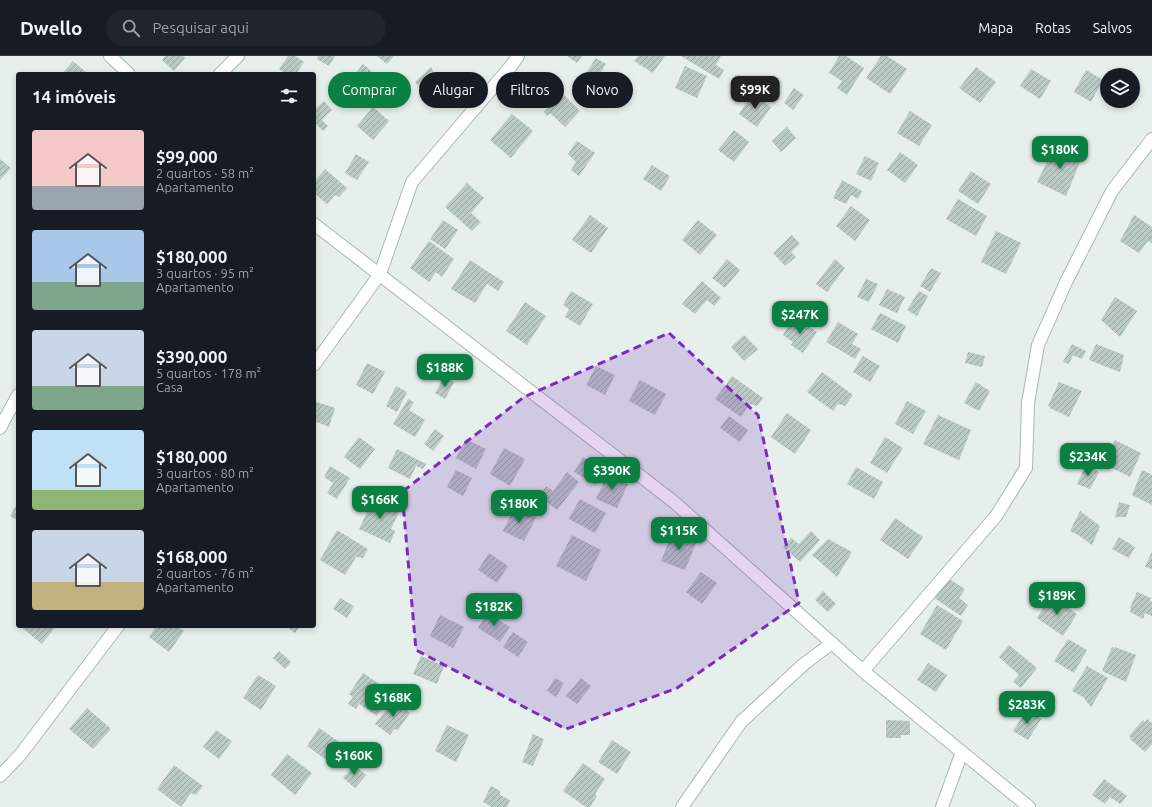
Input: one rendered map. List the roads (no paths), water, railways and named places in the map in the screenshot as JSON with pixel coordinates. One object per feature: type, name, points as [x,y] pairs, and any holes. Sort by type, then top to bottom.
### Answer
[{"type":"street","points":[[110,56],[127,72]]},
{"type":"street","points":[[222,72],[238,56]]},
{"type":"street","points":[[316,362],[380,274],[412,182],[518,56]]},
{"type":"street","points":[[863,671],[996,516],[1026,468],[1028,403],[1038,345],[1066,282],[1112,191],[1152,139]]},
{"type":"street","points":[[316,226],[674,502],[863,671],[1029,807]]},
{"type":"street","points":[[0,428],[16,399]]},
{"type":"street","points":[[0,776],[20,755],[116,628]]},
{"type":"street","points":[[682,807],[742,722],[804,664],[832,643]]},
{"type":"street","points":[[942,807],[962,752]]}]
